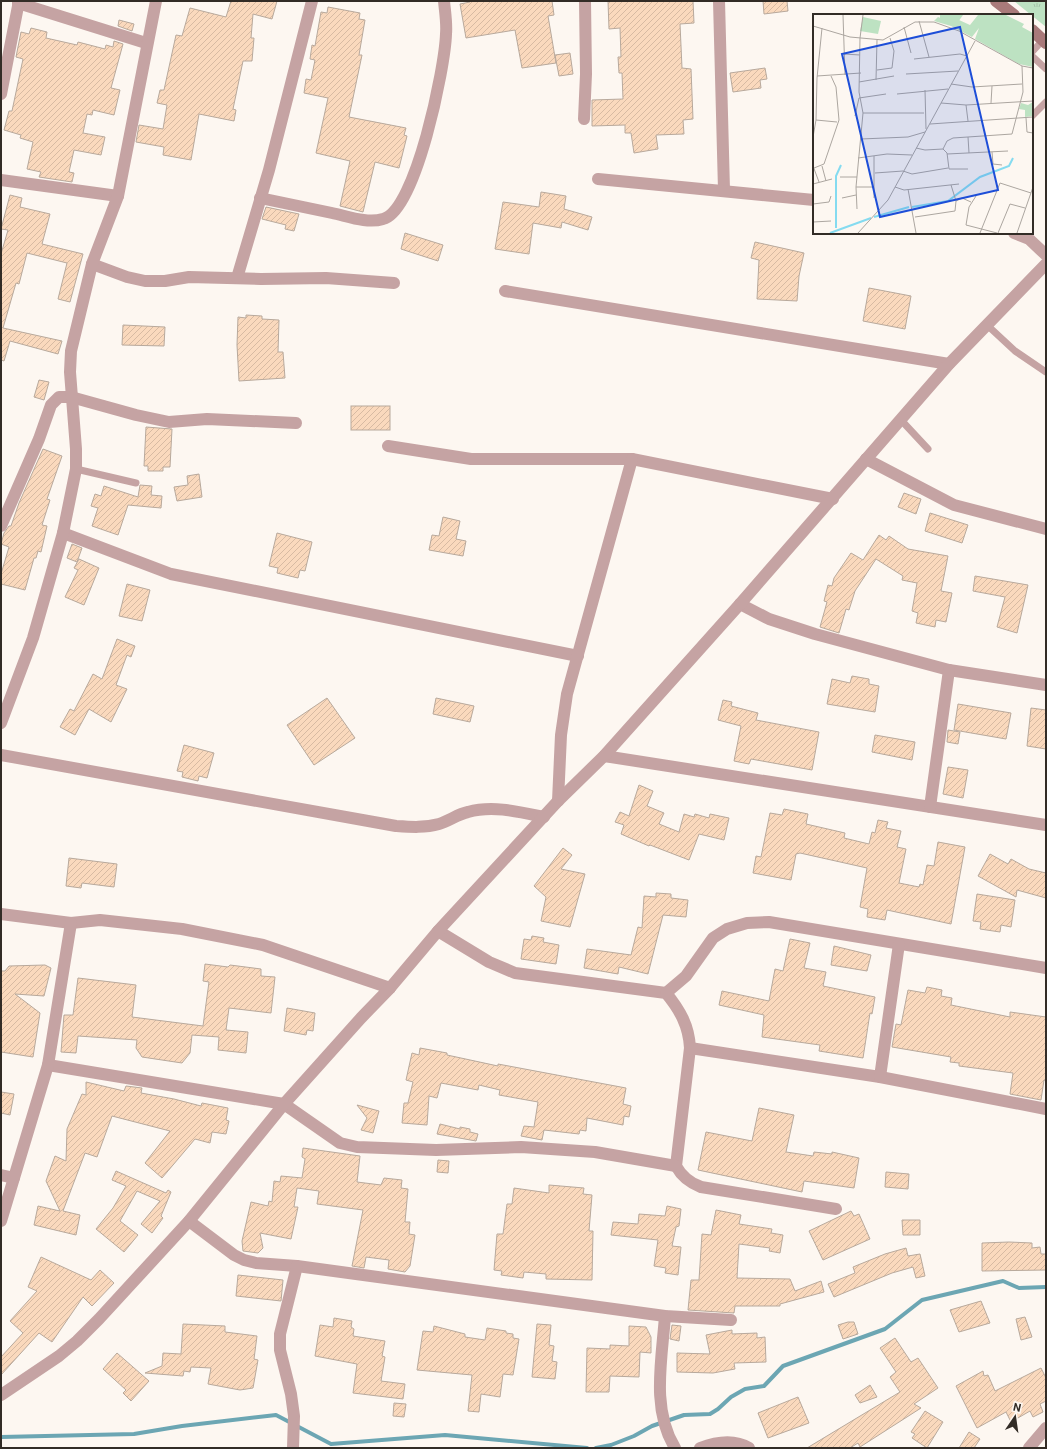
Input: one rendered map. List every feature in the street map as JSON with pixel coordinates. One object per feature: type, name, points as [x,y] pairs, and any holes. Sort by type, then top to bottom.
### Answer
[{"type":"street","points":[[1,723],[33,638],[63,533],[76,469],[76,449],[71,396],[71,351],[92,264],[118,196],[146,43],[156,1]]},
{"type":"street","points":[[237,278],[260,198],[312,1]]},
{"type":"street","points":[[260,198],[365,220],[383,220],[395,212],[403,200],[417,164],[435,108],[442,73],[446,34],[444,1]]},
{"type":"street","points":[[584,119],[586,74],[585,1]]},
{"type":"street","points":[[719,1],[724,190]]},
{"type":"street","points":[[996,1],[1013,14]]},
{"type":"street","points":[[1,94],[19,2],[146,43]]},
{"type":"street","points":[[1033,31],[1044,41]]},
{"type":"street","points":[[598,179],[724,190],[813,200]]},
{"type":"street","points":[[1,180],[118,196]]},
{"type":"street","points":[[1016,234],[1029,239],[1046,255]]},
{"type":"street","points":[[92,264],[127,278],[145,282],[165,281],[190,277],[261,280],[326,278],[394,283]]},
{"type":"street","points":[[1,1395],[77,1341],[188,1221],[284,1104],[390,988],[438,931],[558,801],[604,756],[833,499],[949,364],[1046,264]]},
{"type":"street","points":[[505,291],[949,364]]},
{"type":"street","points":[[1,526],[39,439],[51,405],[59,397],[71,396],[136,415],[169,422],[213,419],[296,423]]},
{"type":"street","points":[[388,446],[472,459],[632,460],[833,499]]},
{"type":"street","points":[[866,459],[954,505],[1046,529]]},
{"type":"street","points":[[558,801],[561,735],[567,694],[632,460]]},
{"type":"street","points":[[63,533],[171,574],[578,656]]},
{"type":"street","points":[[740,604],[769,618],[815,634],[949,670],[1046,686]]},
{"type":"street","points":[[930,807],[949,670]]},
{"type":"street","points":[[1,754],[396,826],[421,827],[440,823],[468,812],[492,809],[514,811],[544,817]]},
{"type":"street","points":[[604,756],[1046,825]]},
{"type":"street","points":[[1,914],[71,923],[100,920],[167,927],[263,944],[390,988]]},
{"type":"street","points":[[666,993],[686,976],[713,938],[727,929],[748,923],[769,922],[1046,968]]},
{"type":"street","points":[[1,1221],[48,1065],[71,923]]},
{"type":"street","points":[[438,931],[489,962],[515,973],[666,993],[679,1009],[688,1027],[690,1048],[676,1166]]},
{"type":"street","points":[[880,1077],[899,944]]},
{"type":"street","points":[[690,1048],[880,1077],[1046,1110]]},
{"type":"street","points":[[48,1065],[284,1104],[340,1143],[357,1147],[436,1150],[521,1147],[595,1152],[676,1166],[690,1183],[701,1187],[836,1209]]},
{"type":"street","points":[[1,1175],[14,1178]]},
{"type":"street","points":[[188,1221],[234,1255],[244,1260],[256,1263],[297,1266],[665,1316],[730,1320]]},
{"type":"street","points":[[292,1443],[294,1416],[291,1394],[280,1345],[280,1334],[297,1266]]},
{"type":"street","points":[[665,1316],[660,1392],[664,1422],[675,1448]]},
{"type":"street","points":[[1029,1448],[1046,1428]]},
{"type":"street","points":[[700,1448],[710,1444],[723,1442],[735,1442],[749,1448]]},
{"type":"lane","points":[[1033,51],[1044,41]]},
{"type":"lane","points":[[1033,57],[1046,69]]},
{"type":"lane","points":[[1033,115],[1046,102]]},
{"type":"lane","points":[[987,325],[1015,351],[1046,372]]},
{"type":"lane","points":[[901,420],[928,449]]},
{"type":"lane","points":[[76,469],[136,484]]},
{"type":"green space","points":[[1014,1],[1046,1],[1046,27],[1033,16],[1033,14],[1030,14]]},
{"type":"building","points":[[231,1],[277,1],[272,19],[253,14],[251,38],[254,38],[252,61],[243,61],[233,109],[236,110],[234,121],[199,114],[191,160],[163,155],[164,147],[136,142],[139,125],[163,129],[167,105],[157,103],[160,90],[164,90],[176,35],[182,36],[190,8],[226,17]]},
{"type":"building","points":[[470,1],[552,1],[554,15],[548,16],[556,63],[522,68],[515,30],[466,38],[460,4]]},
{"type":"building","points":[[608,1],[693,1],[694,23],[680,24],[682,68],[691,69],[693,119],[683,120],[684,134],[656,135],[658,149],[634,153],[631,133],[625,133],[625,125],[592,126],[592,100],[623,99],[622,73],[619,73],[618,57],[621,57],[620,28],[609,29]]},
{"type":"building","points":[[763,1],[787,1],[788,11],[764,14]]},
{"type":"building","points":[[328,7],[360,13],[359,19],[365,20],[359,55],[362,55],[349,117],[406,128],[404,135],[407,136],[399,168],[375,162],[363,212],[340,206],[350,161],[316,153],[328,98],[304,93],[306,79],[311,80],[315,60],[310,59],[312,45],[315,46],[321,12],[327,13]]},
{"type":"building","points":[[119,20],[134,24],[132,31],[118,26]]},
{"type":"building","points":[[31,28],[47,32],[46,38],[77,45],[78,42],[105,49],[106,45],[113,47],[114,41],[123,44],[111,88],[120,90],[114,115],[93,110],[92,115],[87,114],[83,133],[105,137],[101,155],[74,150],[69,172],[74,173],[72,182],[39,177],[41,172],[27,169],[33,142],[20,138],[21,135],[4,130],[9,111],[12,111],[23,59],[16,57],[21,32],[29,34]]},
{"type":"building","points":[[570,53],[573,74],[559,76],[555,55]]},
{"type":"building","points":[[765,68],[767,79],[760,80],[761,88],[733,92],[730,73]]},
{"type":"building","points":[[541,192],[566,196],[564,209],[592,217],[588,230],[562,222],[561,228],[533,223],[529,254],[495,249],[503,202],[539,207]]},
{"type":"building","points":[[10,195],[22,198],[20,207],[50,214],[42,244],[83,254],[70,302],[58,299],[67,263],[27,253],[19,284],[16,283],[3,328],[62,341],[58,354],[10,341],[4,361],[1,360],[1,254],[8,230],[1,229]]},
{"type":"building","points":[[266,207],[299,214],[294,231],[285,229],[286,225],[262,219]]},
{"type":"building","points":[[405,233],[443,245],[438,261],[401,249]]},
{"type":"building","points":[[755,242],[804,253],[799,276],[797,301],[757,299],[759,260],[751,258]]},
{"type":"building","points":[[869,288],[911,296],[905,329],[863,321]]},
{"type":"building","points":[[246,315],[262,316],[262,319],[279,320],[278,352],[283,352],[285,378],[239,381],[237,345],[238,317],[246,318]]},
{"type":"building","points":[[123,325],[165,327],[164,346],[122,345]]},
{"type":"building","points":[[39,380],[49,382],[44,400],[34,397]]},
{"type":"building","points":[[351,406],[390,406],[390,430],[351,430]]},
{"type":"building","points":[[146,427],[172,429],[170,467],[163,467],[163,471],[148,471],[148,466],[144,466]]},
{"type":"building","points":[[43,449],[62,456],[47,499],[50,500],[42,525],[47,526],[41,552],[38,551],[36,558],[34,558],[25,590],[1,584],[1,574],[9,547],[1,544],[4,533],[9,526],[11,526],[19,503]]},
{"type":"building","points":[[199,474],[202,497],[177,501],[174,487],[188,485],[187,476]]},
{"type":"building","points":[[140,485],[152,486],[151,495],[162,496],[161,508],[128,505],[118,535],[92,526],[98,508],[91,506],[95,494],[101,496],[104,486],[138,497]]},
{"type":"building","points":[[904,493],[921,499],[916,514],[898,507]]},
{"type":"building","points":[[930,513],[968,525],[962,543],[925,531]]},
{"type":"building","points":[[443,517],[460,521],[456,539],[466,541],[463,556],[429,550],[432,535],[439,536]]},
{"type":"building","points":[[277,533],[312,542],[305,571],[300,570],[298,578],[277,573],[278,568],[269,566]]},
{"type":"building","points":[[879,535],[886,540],[889,536],[908,549],[948,556],[941,591],[952,593],[946,622],[936,620],[935,627],[916,623],[918,613],[912,611],[917,583],[902,580],[903,576],[876,559],[855,591],[849,610],[846,609],[839,633],[820,627],[827,602],[824,601],[828,585],[832,586],[834,578],[851,553],[863,560]]},
{"type":"building","points":[[72,544],[82,548],[77,562],[67,558]]},
{"type":"building","points":[[79,559],[99,568],[84,605],[65,597],[78,570],[74,568]]},
{"type":"building","points":[[975,576],[1028,585],[1017,633],[997,627],[1005,597],[973,591]]},
{"type":"building","points":[[127,584],[150,590],[142,621],[119,616]]},
{"type":"building","points":[[117,639],[135,646],[131,657],[127,655],[116,685],[127,689],[111,722],[89,709],[75,735],[60,727],[70,709],[74,711],[93,674],[102,679]]},
{"type":"building","points":[[852,676],[869,679],[869,684],[879,686],[875,712],[827,704],[832,679],[850,683]]},
{"type":"building","points":[[327,698],[355,738],[314,765],[287,725]]},
{"type":"building","points":[[436,698],[474,706],[470,722],[433,714]]},
{"type":"building","points":[[723,700],[732,702],[731,706],[758,713],[756,720],[819,732],[812,770],[751,759],[749,764],[734,761],[741,726],[718,720]]},
{"type":"building","points":[[958,704],[1011,713],[1006,739],[954,730]]},
{"type":"building","points":[[1031,708],[1046,710],[1046,749],[1027,746]]},
{"type":"building","points":[[948,730],[960,732],[958,744],[947,742]]},
{"type":"building","points":[[875,735],[915,742],[912,760],[872,752]]},
{"type":"building","points":[[184,745],[214,753],[207,778],[199,776],[198,781],[182,777],[183,772],[177,771]]},
{"type":"building","points":[[948,767],[968,770],[963,798],[943,794]]},
{"type":"building","points":[[639,785],[653,791],[647,806],[664,813],[659,824],[679,832],[684,814],[694,817],[695,814],[709,818],[710,814],[729,818],[724,840],[699,834],[689,860],[650,845],[649,846],[621,834],[624,825],[615,822],[620,812],[629,816]]},
{"type":"building","points":[[784,809],[808,814],[806,824],[845,833],[844,838],[869,844],[872,832],[875,833],[878,820],[888,822],[886,828],[901,831],[897,847],[906,849],[899,883],[919,887],[920,884],[923,885],[927,865],[934,866],[938,842],[965,847],[951,924],[887,910],[885,920],[867,917],[868,909],[860,907],[867,868],[800,853],[796,854],[791,880],[753,873],[756,856],[761,857],[770,813],[782,815]]},
{"type":"building","points":[[563,848],[572,855],[561,869],[585,874],[570,927],[541,921],[546,897],[534,886]]},
{"type":"building","points":[[990,854],[1008,864],[1011,859],[1029,869],[1046,873],[1046,898],[1017,890],[1016,897],[978,876]]},
{"type":"building","points":[[69,858],[117,864],[114,887],[82,883],[81,888],[66,886]]},
{"type":"building","points":[[656,893],[671,894],[671,898],[688,900],[686,917],[663,915],[648,974],[619,967],[618,974],[584,968],[587,949],[631,955],[638,927],[642,928],[644,896],[656,897]]},
{"type":"building","points":[[977,894],[1015,900],[1011,927],[1001,925],[1000,932],[980,929],[981,922],[973,921]]},
{"type":"building","points":[[532,936],[544,938],[543,942],[559,945],[556,964],[521,959],[524,939],[531,940]]},
{"type":"building","points":[[790,939],[810,943],[804,968],[826,972],[823,986],[875,997],[872,1014],[870,1013],[863,1058],[819,1051],[820,1045],[762,1037],[764,1015],[719,1005],[722,991],[769,1001],[775,969],[783,971]]},
{"type":"building","points":[[834,946],[871,955],[867,971],[831,965]]},
{"type":"building","points":[[205,964],[228,967],[230,965],[261,969],[261,976],[275,977],[271,1013],[229,1008],[226,1030],[248,1032],[246,1053],[218,1050],[219,1037],[192,1035],[190,1053],[182,1063],[142,1057],[136,1048],[137,1040],[78,1036],[76,1053],[61,1052],[64,1015],[73,1015],[78,978],[136,985],[132,1017],[203,1026],[209,982],[203,981]]},
{"type":"building","points":[[45,965],[51,968],[44,996],[15,994],[40,1013],[33,1057],[1,1052],[1,971],[5,971],[9,966]]},
{"type":"building","points":[[927,987],[942,990],[941,996],[952,998],[951,1005],[1010,1017],[1010,1012],[1046,1017],[1046,1081],[1044,1080],[1041,1100],[1010,1094],[1013,1073],[959,1066],[959,1063],[950,1062],[951,1057],[892,1047],[896,1024],[901,1025],[908,990],[925,993]]},
{"type":"building","points":[[287,1008],[315,1013],[313,1031],[307,1030],[306,1035],[284,1031]]},
{"type":"building","points":[[420,1048],[498,1066],[498,1064],[626,1088],[623,1104],[631,1106],[629,1117],[624,1116],[623,1125],[587,1118],[586,1131],[580,1130],[579,1134],[544,1130],[542,1140],[521,1136],[524,1126],[534,1127],[538,1102],[499,1095],[500,1090],[479,1085],[478,1090],[441,1083],[437,1098],[429,1096],[427,1125],[402,1123],[404,1103],[408,1103],[413,1082],[406,1080],[412,1053],[419,1055]]},
{"type":"building","points":[[86,1082],[124,1091],[126,1086],[142,1088],[141,1093],[201,1106],[202,1103],[228,1108],[226,1120],[229,1121],[226,1134],[212,1132],[210,1143],[195,1139],[162,1178],[145,1163],[170,1131],[112,1116],[97,1157],[85,1153],[63,1211],[80,1215],[76,1235],[34,1225],[38,1206],[60,1211],[46,1181],[55,1156],[66,1161],[67,1129],[82,1094],[86,1095]]},
{"type":"building","points":[[1,1092],[14,1094],[10,1115],[1,1113]]},
{"type":"building","points":[[357,1105],[379,1111],[373,1133],[361,1130],[367,1118]]},
{"type":"building","points":[[759,1108],[794,1115],[786,1152],[813,1156],[814,1152],[832,1154],[832,1152],[859,1158],[854,1188],[804,1181],[802,1192],[698,1170],[706,1132],[752,1141]]},
{"type":"building","points":[[440,1124],[460,1129],[460,1127],[470,1129],[470,1132],[478,1134],[476,1141],[437,1134]]},
{"type":"building","points":[[303,1148],[360,1156],[357,1182],[381,1185],[384,1178],[402,1180],[401,1188],[408,1189],[405,1222],[410,1222],[409,1234],[415,1235],[410,1266],[405,1272],[388,1269],[389,1260],[366,1257],[364,1268],[352,1266],[363,1210],[317,1204],[319,1191],[297,1188],[294,1207],[298,1207],[291,1239],[260,1233],[263,1248],[258,1253],[243,1251],[242,1241],[251,1202],[268,1206],[269,1201],[272,1202],[274,1181],[280,1182],[281,1176],[302,1178],[305,1159],[302,1157]]},
{"type":"building","points":[[438,1160],[449,1161],[448,1173],[437,1172]]},
{"type":"building","points":[[116,1171],[166,1193],[168,1190],[171,1192],[161,1216],[163,1218],[152,1233],[141,1224],[160,1201],[137,1191],[120,1221],[138,1235],[124,1252],[96,1229],[113,1208],[126,1186],[112,1180]]},
{"type":"building","points":[[886,1172],[909,1174],[908,1189],[885,1187]]},
{"type":"building","points":[[549,1185],[584,1188],[583,1194],[592,1195],[589,1231],[593,1231],[592,1280],[546,1279],[546,1274],[524,1272],[523,1278],[501,1275],[502,1271],[494,1270],[497,1234],[503,1234],[507,1204],[512,1204],[514,1188],[549,1193]]},
{"type":"building","points":[[667,1206],[681,1209],[679,1226],[676,1227],[672,1246],[681,1247],[678,1275],[665,1273],[666,1268],[654,1266],[658,1240],[611,1235],[613,1222],[638,1224],[639,1214],[665,1216]]},
{"type":"building","points":[[716,1210],[741,1215],[739,1224],[772,1229],[771,1233],[783,1235],[780,1253],[769,1251],[770,1248],[739,1244],[737,1278],[790,1279],[795,1291],[821,1281],[824,1292],[780,1304],[780,1306],[735,1306],[734,1313],[688,1310],[691,1280],[699,1280],[702,1234],[711,1235]]},
{"type":"building","points":[[851,1211],[854,1216],[859,1214],[870,1239],[823,1260],[809,1231]]},
{"type":"building","points":[[902,1220],[920,1220],[920,1235],[903,1235]]},
{"type":"building","points":[[982,1243],[1032,1243],[1032,1248],[1040,1247],[1041,1254],[1046,1254],[1046,1270],[982,1271]]},
{"type":"building","points":[[906,1248],[908,1256],[920,1254],[925,1276],[916,1278],[913,1267],[892,1273],[834,1297],[828,1284],[855,1273],[853,1267],[885,1254]]},
{"type":"building","points":[[41,1257],[91,1280],[100,1270],[114,1283],[92,1306],[83,1297],[52,1342],[39,1333],[1,1375],[1,1357],[23,1333],[10,1321],[37,1291],[28,1287]]},
{"type":"building","points":[[238,1275],[283,1280],[281,1301],[236,1296]]},
{"type":"building","points":[[981,1301],[990,1323],[959,1332],[950,1310]]},
{"type":"building","points":[[1025,1317],[1032,1337],[1021,1340],[1016,1319]]},
{"type":"building","points":[[334,1318],[352,1321],[351,1327],[354,1329],[353,1336],[385,1341],[382,1356],[385,1357],[381,1381],[405,1384],[403,1399],[353,1393],[357,1364],[315,1356],[320,1325],[333,1327]]},
{"type":"building","points":[[854,1322],[858,1334],[843,1339],[838,1325]]},
{"type":"building","points":[[183,1324],[225,1326],[225,1332],[257,1336],[254,1359],[258,1360],[253,1388],[240,1390],[208,1384],[211,1368],[191,1367],[190,1372],[184,1371],[183,1376],[145,1373],[162,1366],[163,1353],[181,1354]]},
{"type":"building","points":[[537,1324],[551,1325],[549,1345],[554,1346],[552,1361],[557,1362],[555,1379],[532,1377]]},
{"type":"building","points":[[672,1325],[681,1326],[679,1341],[670,1339]]},
{"type":"building","points":[[434,1326],[465,1334],[465,1337],[485,1340],[487,1328],[506,1331],[506,1333],[513,1334],[513,1338],[519,1339],[513,1375],[503,1374],[500,1397],[481,1394],[479,1412],[468,1411],[472,1375],[417,1370],[423,1331],[433,1332]]},
{"type":"building","points":[[629,1326],[646,1327],[651,1337],[651,1353],[640,1352],[639,1377],[610,1376],[609,1392],[586,1392],[587,1348],[610,1349],[610,1345],[629,1346]]},
{"type":"building","points":[[732,1330],[732,1334],[757,1333],[757,1338],[765,1337],[766,1362],[734,1363],[735,1369],[713,1373],[677,1372],[677,1353],[710,1354],[706,1335]]},
{"type":"building","points":[[895,1338],[911,1362],[918,1358],[938,1388],[914,1404],[921,1408],[860,1447],[858,1443],[850,1448],[807,1448],[900,1392],[890,1377],[896,1372],[880,1348]]},
{"type":"building","points":[[117,1353],[149,1381],[131,1401],[123,1393],[126,1390],[103,1369]]},
{"type":"building","points":[[1041,1368],[1046,1378],[1046,1401],[1040,1404],[1043,1412],[1033,1417],[1030,1411],[1011,1422],[1006,1412],[977,1428],[956,1386],[983,1371],[984,1376],[988,1375],[995,1391]]},
{"type":"building","points":[[870,1385],[877,1397],[860,1403],[855,1395]]},
{"type":"building","points":[[798,1397],[809,1423],[768,1438],[758,1413]]},
{"type":"building","points":[[394,1403],[406,1404],[404,1417],[393,1416]]},
{"type":"building","points":[[925,1411],[943,1422],[927,1448],[912,1438],[915,1434],[911,1432]]},
{"type":"building","points":[[969,1432],[980,1439],[974,1448],[959,1448]]},
{"type":"waterway","points":[[596,1448],[611,1445],[634,1436],[652,1426],[684,1415],[710,1414],[731,1397],[745,1389],[764,1386],[783,1366],[885,1329],[922,1300],[1003,1281],[1019,1288],[1046,1287]]},
{"type":"waterway","points":[[1,1437],[134,1434],[182,1426],[276,1415],[331,1444],[445,1435],[587,1448]]}]
